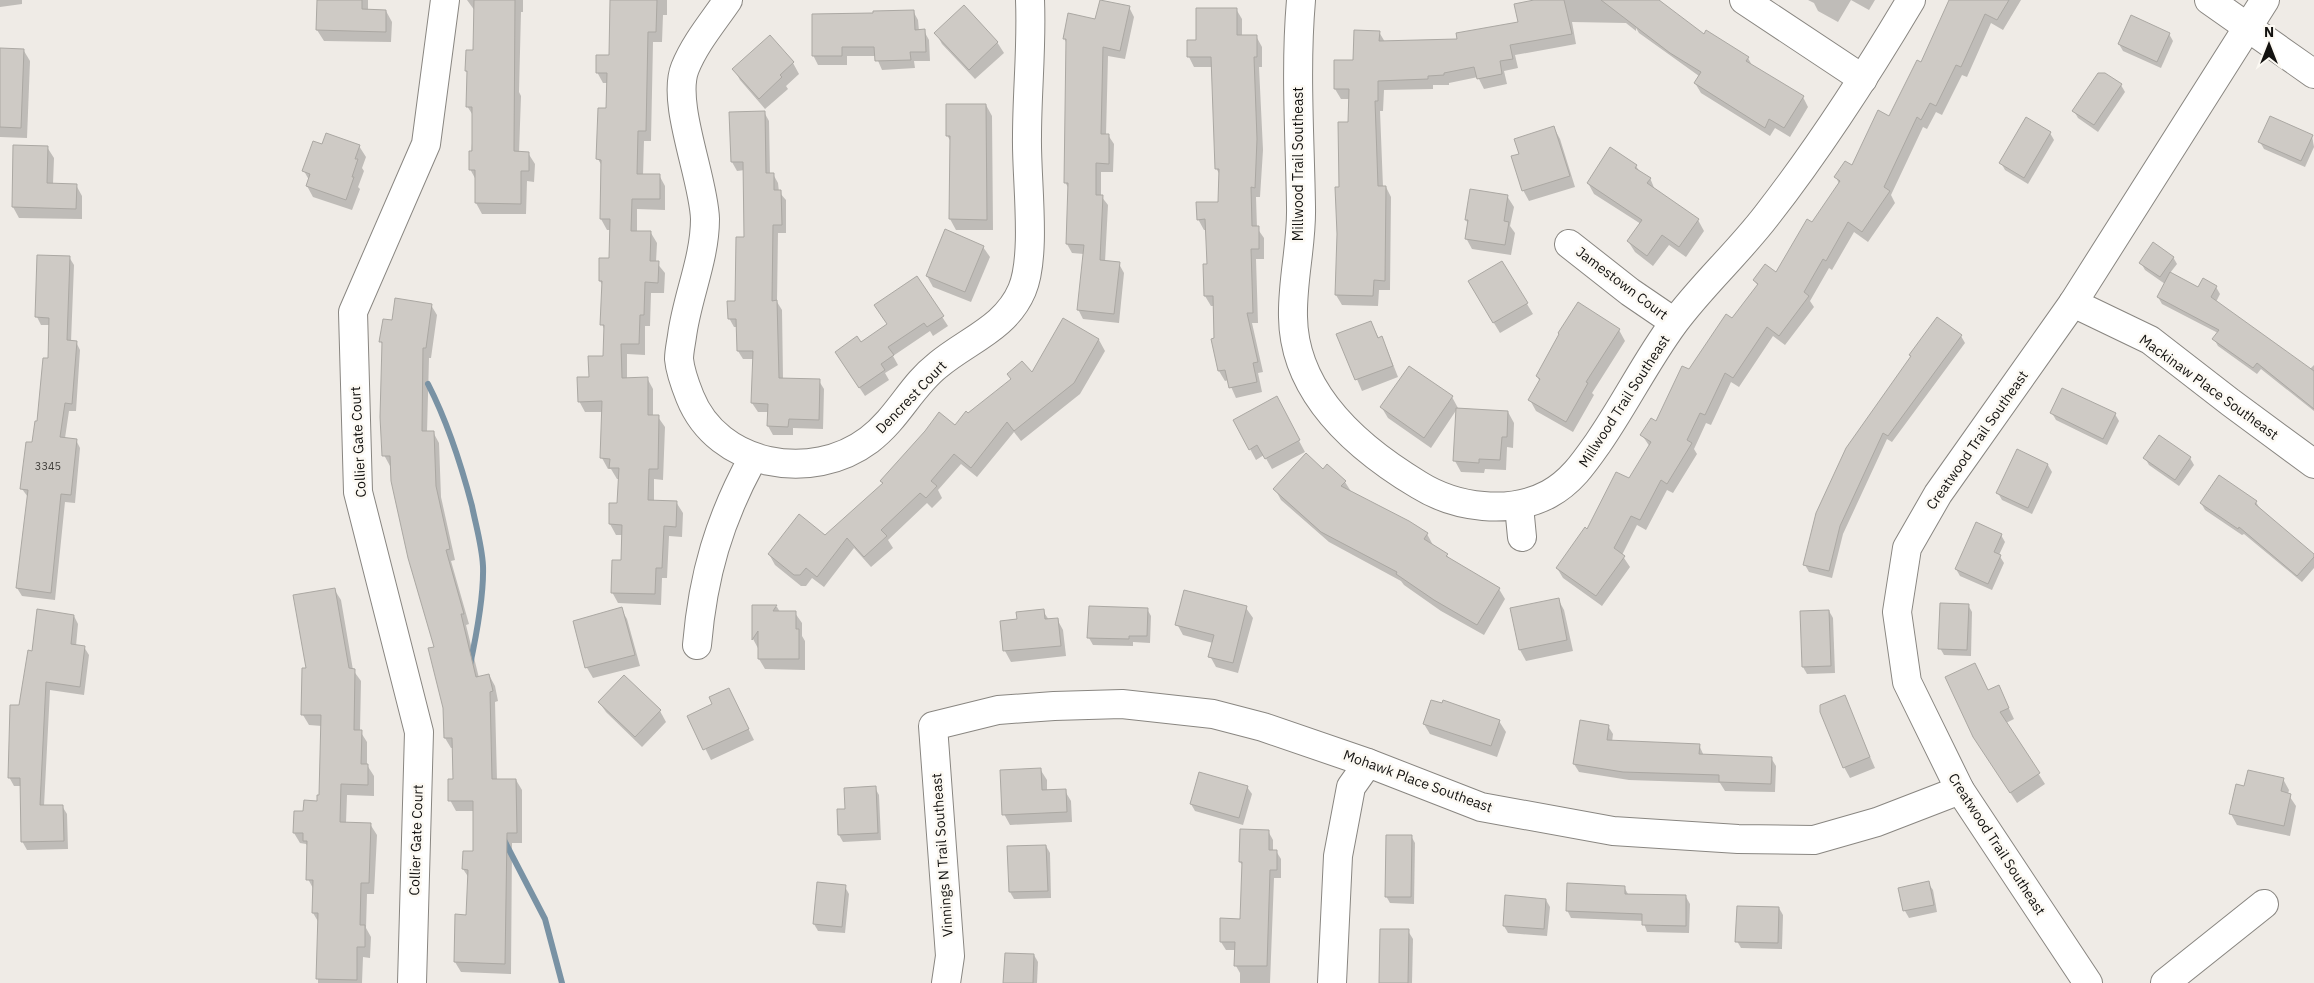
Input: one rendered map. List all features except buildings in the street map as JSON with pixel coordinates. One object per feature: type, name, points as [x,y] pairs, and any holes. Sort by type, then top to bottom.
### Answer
[{"type":"street","name":"Collier Gate Court","points":[[412,983],[420,732],[358,492],[353,312],[426,144],[445,0]]},
{"type":"street","name":"Dencrest Court","points":[[728,0],[697,46],[684,70],[682,99],[705,218],[701,255],[684,321],[679,359],[691,399],[708,426],[729,444],[753,458],[779,464],[808,464],[838,458],[867,441],[894,418],[912,392],[938,365],[993,327],[1010,310],[1022,290],[1029,261],[1026,136],[1032,44],[1030,0]]},
{"type":"street","name":"Millwood Trail Southeast","points":[[1301,0],[1297,49],[1301,217],[1293,318],[1297,352],[1325,406],[1345,430],[1383,463],[1429,491],[1455,500],[1488,506],[1519,506],[1549,494],[1577,473],[1616,418],[1674,322],[1767,216],[1863,80],[1911,0]]},
{"type":"street","points":[[1744,0],[1863,80]]},
{"type":"street","points":[[2209,0],[2314,74]]},
{"type":"street","name":"Creatwood Trail Southeast","points":[[2088,983],[1960,790],[1907,682],[1897,612],[1907,548],[1938,494],[2073,303],[2265,0]]},
{"type":"street","name":"Jamestown Court","points":[[1569,244],[1630,292],[1674,322]]},
{"type":"street","name":"Mackinaw Place Southeast","points":[[2073,303],[2150,340],[2314,464]]},
{"type":"street","points":[[697,645],[700,606],[720,527],[734,494],[753,458]]},
{"type":"street","points":[[1519,506],[1522,537]]},
{"type":"street","name":"Mohawk Place Southeast","points":[[933,726],[998,710],[1054,706],[1122,704],[1213,714],[1263,726],[1368,763],[1481,807],[1614,830],[1738,839],[1814,840],[1877,822],[1960,790]]},
{"type":"street","name":"Vinnings N Trail Southeast","points":[[933,726],[950,956],[946,983]]},
{"type":"street","points":[[1332,983],[1338,856],[1351,787],[1368,763]]},
{"type":"street","points":[[2165,983],[2264,904]]},
{"type":"waterway","points":[[428,384],[459,459],[472,506],[481,551],[483,566],[481,603],[470,665]]},
{"type":"waterway","points":[[504,840],[545,919],[562,983]]}]
